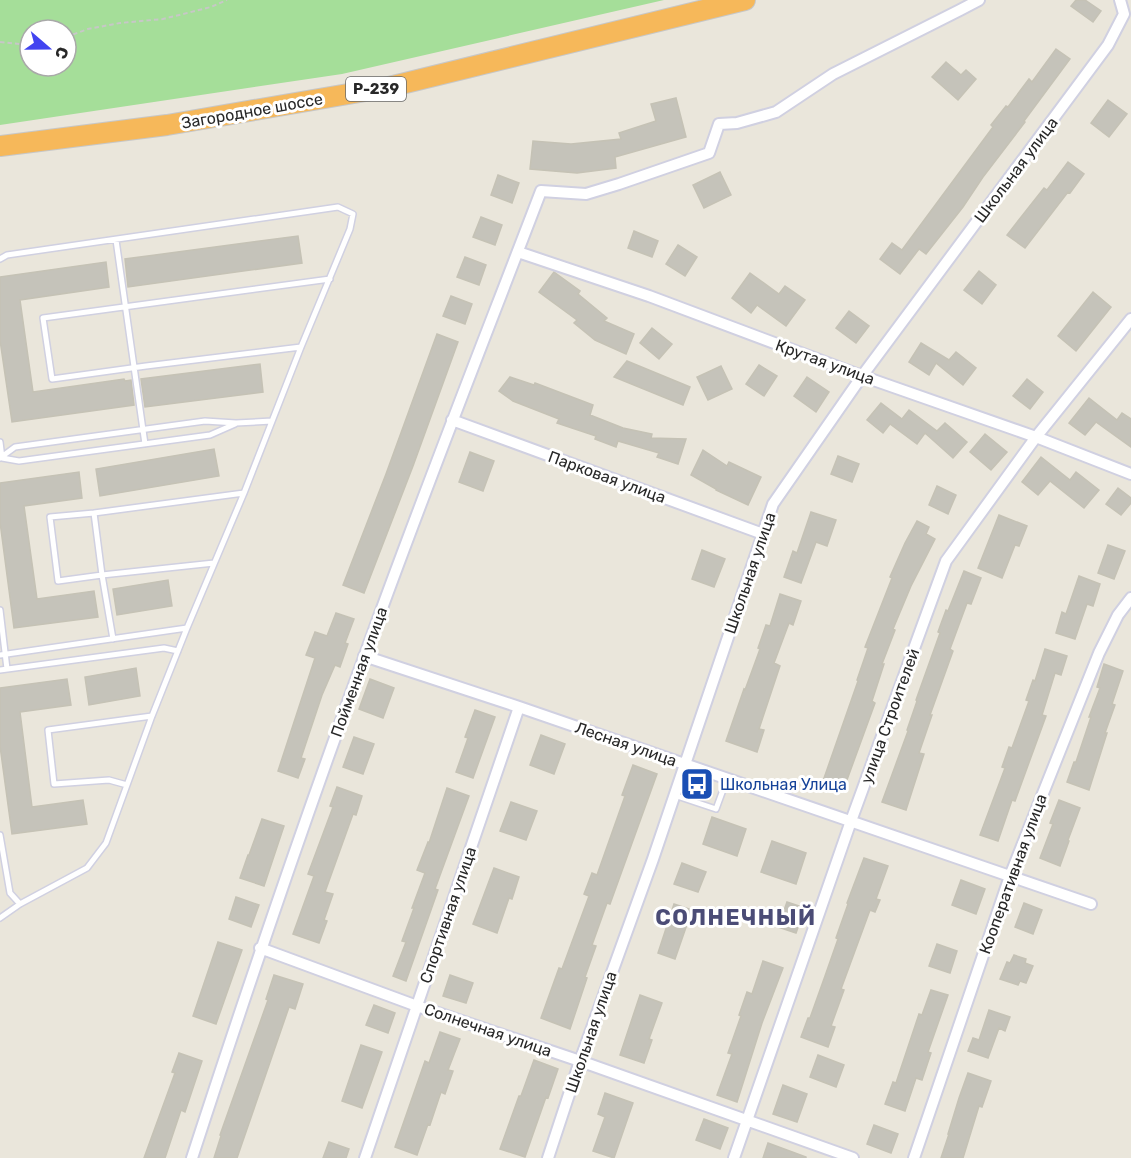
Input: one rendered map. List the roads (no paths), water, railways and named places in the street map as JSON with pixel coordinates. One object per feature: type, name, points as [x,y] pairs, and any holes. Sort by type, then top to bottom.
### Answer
[{"type":"highway","name":"Загородное шоссе","points":[[0,146],[167,125],[389,87],[746,0]]},
{"type":"street","name":"Пойменная улица","points":[[192,1158],[260,948],[364,656],[452,420],[542,191],[586,194],[709,153],[719,124],[737,123],[777,112],[833,74],[978,0]]},
{"type":"street","name":"Школьная улица","points":[[548,1158],[580,1061],[653,860],[773,504],[862,376],[1108,45],[1127,14],[1120,0]]},
{"type":"street","name":"Крутая улица","points":[[518,252],[648,296],[1131,474]]},
{"type":"street","name":"улица Строителей","points":[[734,1158],[851,821],[946,561],[1035,437],[1131,319]]},
{"type":"street","name":"Парковая улица","points":[[452,420],[763,534]]},
{"type":"street","name":"Кооперативная улица","points":[[914,1158],[1010,876],[1099,653],[1118,615],[1131,598]]},
{"type":"street","name":"Лесная улица","points":[[364,656],[1091,904]]},
{"type":"street","name":"Спортивная улица","points":[[365,1158],[519,707]]},
{"type":"street","name":"Солнечная улица","points":[[260,948],[417,1006],[853,1158]]},
{"type":"lane","points":[[0,259],[7,255],[338,207],[353,214],[350,229],[330,279],[152,716],[106,843],[87,868],[20,904],[0,918]]},
{"type":"lane","points":[[116,240],[145,444]]},
{"type":"lane","points":[[301,347],[51,379],[43,318],[330,279]]},
{"type":"lane","points":[[1,458],[15,447],[206,421],[236,423],[272,421]]},
{"type":"lane","points":[[1,458],[19,461],[210,435],[236,423]]},
{"type":"lane","points":[[0,442],[1,458]]},
{"type":"lane","points":[[214,563],[58,581],[50,518],[244,493]]},
{"type":"lane","points":[[94,513],[113,639]]},
{"type":"lane","points":[[0,610],[3,655],[7,669]]},
{"type":"lane","points":[[3,655],[187,628]]},
{"type":"lane","points":[[0,670],[164,648],[178,651]]},
{"type":"lane","points":[[127,785],[109,780],[54,784],[48,730],[152,716]]},
{"type":"lane","points":[[674,795],[716,809],[727,778]]},
{"type":"lane","points":[[0,835],[9,893],[20,904]]},
{"type":"place","name":"Школьная Улица","points":[[697,784]]},
{"type":"district","name":"СОЛНЕЧНЫЙ","points":[[736,917]]}]
